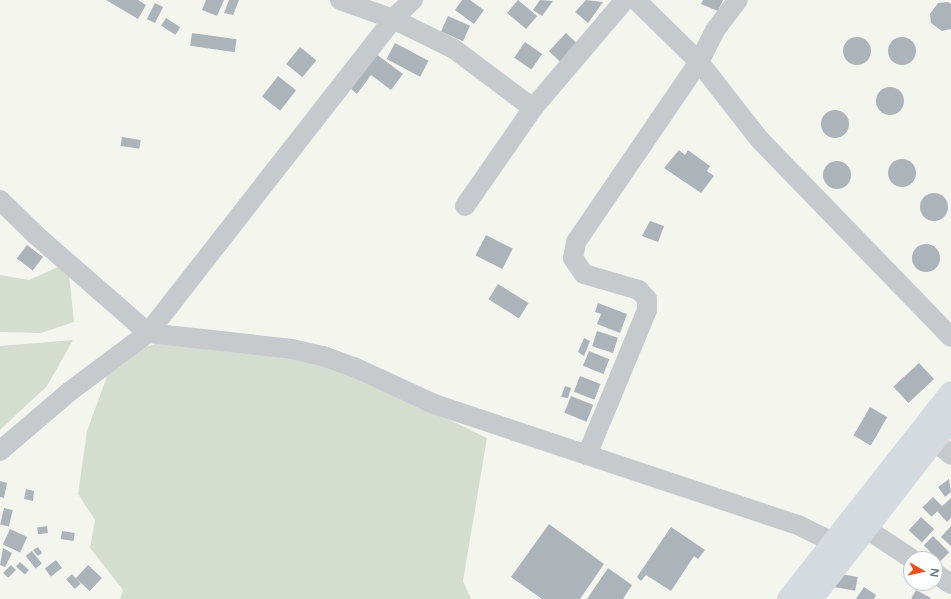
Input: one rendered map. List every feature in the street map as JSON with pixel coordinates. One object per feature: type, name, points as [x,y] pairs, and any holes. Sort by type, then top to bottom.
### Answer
[{"type":"main road","points":[[812,599],[858,524],[951,392]]},
{"type":"main road","points":[[788,599],[833,542],[858,524],[943,448],[951,420]]},
{"type":"street","points":[[340,0],[393,19],[454,49],[533,108]]},
{"type":"street","points":[[0,451],[69,392],[148,333],[393,19],[413,0]]},
{"type":"street","points":[[465,206],[533,108],[625,0]]},
{"type":"street","points":[[636,0],[699,62],[760,140],[951,337]]},
{"type":"street","points":[[587,455],[647,310],[647,298],[639,290],[584,274],[573,258],[576,242],[699,62],[716,29],[738,0]]},
{"type":"street","points":[[0,200],[37,236],[148,333],[292,349],[323,356],[354,367],[434,404],[800,526],[833,542]]},
{"type":"street","points":[[858,524],[903,553]]},
{"type":"shaded area","points":[[58,267],[69,273],[74,322],[41,333],[0,332],[0,275],[29,280]]},
{"type":"shaded area","points":[[171,339],[314,345],[417,404],[487,438],[463,581],[471,599],[120,599],[123,590],[90,548],[95,520],[78,494],[87,431],[109,371],[136,350]]},
{"type":"shaded area","points":[[73,340],[47,386],[0,430],[0,346]]},
{"type":"building","points":[[106,0],[138,0],[146,5],[138,19]]},
{"type":"building","points":[[206,0],[224,0],[217,16],[202,10]]},
{"type":"building","points":[[229,0],[239,0],[233,15],[224,13]]},
{"type":"building","points":[[462,0],[470,0],[484,10],[474,24],[455,10]]},
{"type":"building","points":[[518,0],[537,16],[526,29],[507,13]]},
{"type":"building","points":[[540,0],[553,1],[542,16],[533,10]]},
{"type":"building","points":[[586,0],[603,2],[588,23],[575,12]]},
{"type":"building","points":[[703,0],[723,0],[718,11],[701,4]]},
{"type":"building","points":[[948,2],[951,4],[951,29],[942,31],[931,23],[930,14],[938,3]]},
{"type":"building","points":[[155,3],[163,7],[155,23],[147,19]]},
{"type":"building","points":[[448,16],[470,26],[463,41],[441,32]]},
{"type":"building","points":[[166,18],[180,27],[175,35],[161,26]]},
{"type":"building","points":[[192,33],[237,39],[235,52],[190,46]]},
{"type":"building","points":[[566,33],[578,44],[561,62],[549,51]]},
{"type":"building","points":[[857,37],[867,41],[871,51],[867,61],[857,65],[847,61],[843,51],[847,41]]},
{"type":"building","points":[[902,37],[912,41],[916,51],[912,61],[902,65],[892,61],[888,51],[892,41]]},
{"type":"building","points":[[525,42],[542,54],[531,70],[514,58]]},
{"type":"building","points":[[395,43],[429,61],[420,77],[387,59]]},
{"type":"building","points":[[300,47],[316,60],[302,77],[286,64]]},
{"type":"building","points":[[376,54],[403,74],[391,90],[371,75],[357,94],[351,89]]},
{"type":"building","points":[[278,76],[296,90],[280,111],[262,96]]},
{"type":"building","points":[[890,87],[900,91],[904,101],[900,111],[890,115],[880,111],[876,101],[880,91]]},
{"type":"building","points":[[835,110],[845,114],[849,124],[845,134],[835,138],[825,134],[821,124],[825,114]]},
{"type":"building","points":[[122,137],[141,140],[139,149],[121,146]]},
{"type":"building","points":[[679,150],[685,155],[688,150],[710,166],[707,171],[714,176],[701,193],[664,168]]},
{"type":"building","points":[[902,159],[912,163],[916,173],[912,183],[902,187],[892,183],[888,173],[892,163]]},
{"type":"building","points":[[837,161],[847,165],[851,175],[847,185],[837,189],[827,185],[823,175],[827,165]]},
{"type":"building","points":[[934,193],[944,197],[948,207],[944,217],[934,221],[924,217],[920,207],[924,197]]},
{"type":"building","points":[[650,221],[664,226],[658,242],[642,236]]},
{"type":"building","points":[[486,235],[513,249],[502,269],[476,255]]},
{"type":"building","points":[[926,244],[936,248],[940,258],[936,268],[926,272],[916,268],[912,258],[916,248]]},
{"type":"building","points":[[27,245],[43,257],[33,271],[17,259]]},
{"type":"building","points":[[498,284],[529,303],[519,318],[488,299]]},
{"type":"building","points":[[598,303],[627,314],[620,333],[597,324],[601,314],[595,312]]},
{"type":"building","points":[[597,331],[618,338],[613,353],[592,346]]},
{"type":"building","points":[[584,338],[590,341],[584,356],[578,352]]},
{"type":"building","points":[[589,351],[609,359],[603,374],[583,366]]},
{"type":"building","points":[[919,363],[934,379],[908,403],[893,387]]},
{"type":"building","points":[[580,376],[601,384],[594,400],[574,392]]},
{"type":"building","points":[[565,386],[571,388],[568,398],[561,397]]},
{"type":"building","points":[[571,396],[593,405],[587,422],[564,413]]},
{"type":"building","points":[[870,407],[887,417],[871,446],[854,436]]},
{"type":"building","points":[[949,479],[951,492],[945,497],[938,487]]},
{"type":"building","points":[[0,481],[7,483],[4,498],[0,497]]},
{"type":"building","points":[[26,489],[34,491],[33,501],[24,499]]},
{"type":"building","points":[[933,497],[942,506],[932,517],[922,508]]},
{"type":"building","points":[[951,498],[951,518],[947,522],[937,511]]},
{"type":"building","points":[[4,508],[13,510],[9,527],[0,525]]},
{"type":"building","points":[[921,517],[934,529],[922,542],[909,530]]},
{"type":"building","points":[[549,524],[604,564],[580,599],[542,599],[511,577]]},
{"type":"building","points":[[47,526],[48,533],[38,534],[37,527]]},
{"type":"building","points":[[951,526],[951,546],[941,537]]},
{"type":"building","points":[[671,527],[705,550],[698,559],[694,556],[671,591],[646,575],[641,581],[637,577]]},
{"type":"building","points":[[10,529],[27,537],[20,552],[3,544]]},
{"type":"building","points":[[62,531],[75,533],[74,541],[61,539]]},
{"type":"building","points":[[933,536],[949,552],[943,559],[943,551],[930,551],[924,545]]},
{"type":"building","points":[[38,547],[42,553],[38,556],[33,550]]},
{"type":"building","points":[[3,548],[12,553],[5,567],[0,565]]},
{"type":"building","points":[[32,551],[42,564],[36,569],[26,556]]},
{"type":"building","points":[[56,560],[62,568],[51,576],[45,568]]},
{"type":"building","points":[[20,562],[29,570],[25,574],[16,566]]},
{"type":"building","points":[[11,565],[16,570],[8,578],[3,573]]},
{"type":"building","points":[[88,565],[102,578],[90,591],[76,578]]},
{"type":"building","points":[[608,568],[632,585],[623,599],[587,599]]},
{"type":"building","points":[[835,573],[858,577],[855,591],[833,587]]},
{"type":"building","points":[[72,574],[81,584],[75,589],[66,579]]},
{"type":"building","points":[[864,587],[876,595],[874,599],[856,599]]},
{"type":"building","points":[[915,591],[931,598],[930,599],[911,599]]}]
